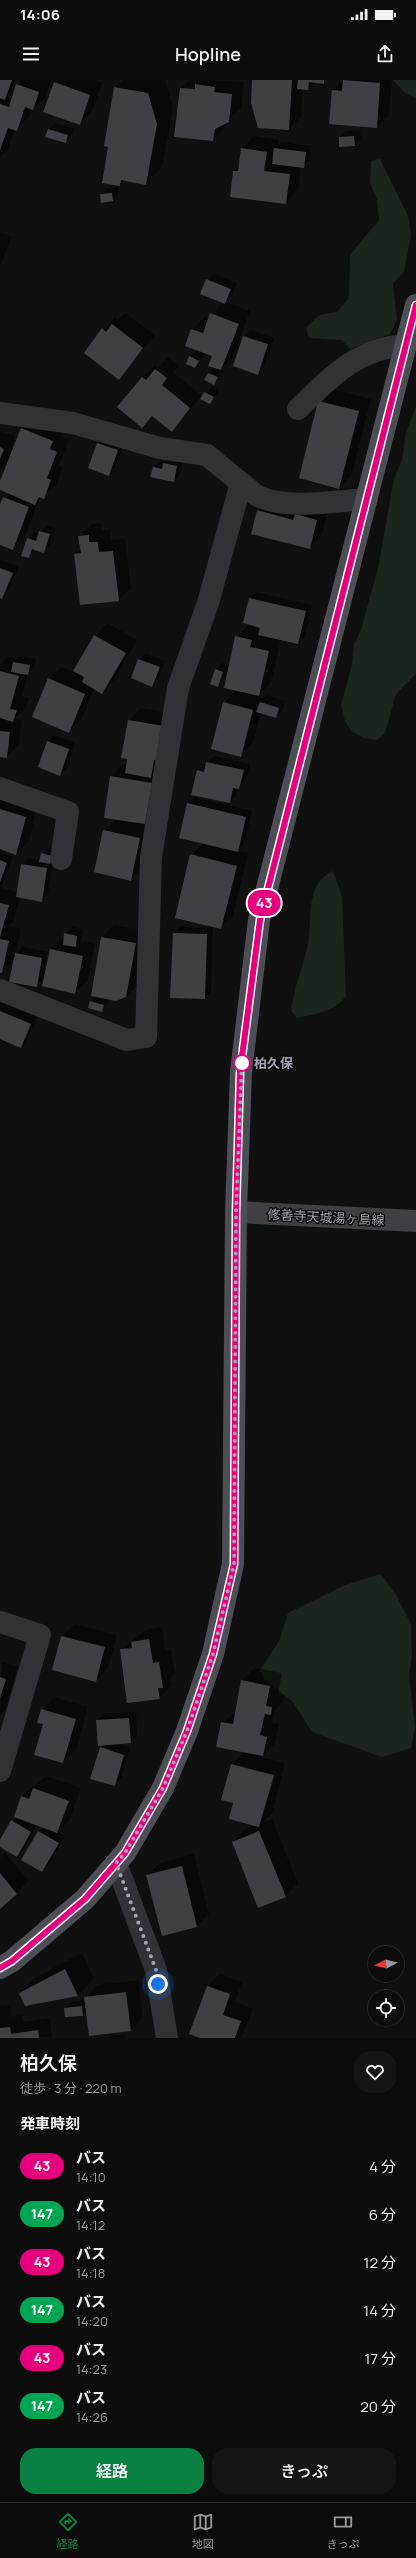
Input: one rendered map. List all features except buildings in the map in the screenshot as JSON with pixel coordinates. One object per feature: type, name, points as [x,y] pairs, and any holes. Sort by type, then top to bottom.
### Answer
[{"type":"main road","points":[[0,1968],[12,1961],[85,1899],[125,1853],[163,1788],[187,1731],[213,1654],[234,1564],[236,1212],[240,1072],[260,920],[416,305]]},
{"type":"main road","name":"修善寺天城湯ヶ島線","points":[[236,1212],[416,1221]]},
{"type":"street","points":[[298,409],[339,369],[355,359],[388,346],[406,345]]},
{"type":"street","points":[[0,413],[73,423],[160,448],[207,455],[258,496],[276,501],[307,503],[367,499]]},
{"type":"street","points":[[0,990],[127,1040],[146,1037],[151,857],[178,688],[208,603],[241,483]]},
{"type":"street","points":[[0,788],[68,812],[61,859]]},
{"type":"street","points":[[0,1622],[40,1635],[0,1772]]},
{"type":"street","points":[[116,1863],[156,1970],[167,2038]]},
{"type":"shaded area","points":[[393,80],[416,80],[416,99],[404,92]]},
{"type":"shaded area","points":[[380,159],[408,216],[411,235],[404,272],[393,283],[397,320],[390,334],[350,349],[342,340],[309,338],[306,328],[319,315],[337,312],[349,298],[350,255],[379,220],[377,199],[370,183],[371,161]]},
{"type":"shaded area","points":[[416,407],[416,674],[396,694],[385,733],[377,740],[364,738],[351,731],[345,721],[341,705],[352,665],[354,644],[361,630],[378,568],[394,479],[402,460],[406,432]]},
{"type":"shaded area","points":[[333,871],[342,897],[346,996],[336,1006],[324,1012],[297,1018],[291,1011],[292,1003],[308,943],[310,913],[314,893],[318,884],[324,877]]},
{"type":"shaded area","points":[[381,1574],[396,1595],[411,1624],[412,1656],[409,1675],[415,1728],[411,1748],[382,1757],[312,1732],[293,1702],[264,1679],[260,1670],[279,1641],[288,1613],[345,1585]]},
{"type":"bus line","name":"43","points":[[0,1968],[12,1961],[85,1899],[125,1853],[163,1788],[187,1731],[213,1654],[234,1564],[236,1212],[240,1072],[260,920],[416,305]]},
{"type":"place","name":"柏久保","points":[[242,1063]]},
{"type":"route","points":[[158,1984],[156,1970],[116,1863],[125,1853],[163,1788],[187,1731],[213,1654],[234,1564],[236,1212],[240,1072],[242,1059],[242,1063]]}]
